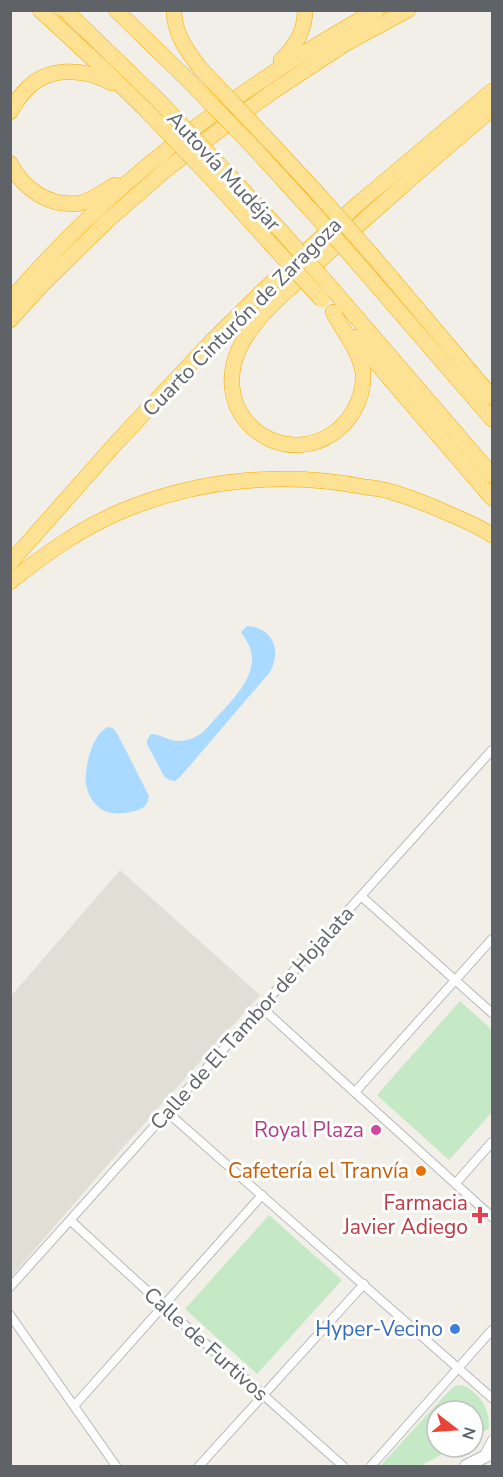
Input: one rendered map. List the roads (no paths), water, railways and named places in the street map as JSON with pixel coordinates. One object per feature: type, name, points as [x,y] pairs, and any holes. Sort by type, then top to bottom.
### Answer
[{"type":"highway","points":[[40,10],[220,177]]},
{"type":"highway","name":"Autovía Mudéjar","points":[[65,10],[158,100],[220,177],[329,301],[492,475]]},
{"type":"highway","name":"Autovía Mudéjar","points":[[116,10],[256,150],[492,419]]},
{"type":"highway","points":[[174,10],[177,30],[183,44],[200,68],[320,196],[492,397]]},
{"type":"highway","points":[[259,81],[294,47],[303,27],[305,10]]},
{"type":"highway","points":[[10,301],[95,212],[158,157],[259,81],[377,10]]},
{"type":"highway","points":[[10,320],[106,222],[170,167],[272,92],[345,44],[408,10]]},
{"type":"highway","points":[[10,111],[33,83],[56,73],[68,71],[94,75],[132,96]]},
{"type":"highway","name":"Cuarto Cinturón de Zaragoza","points":[[10,563],[117,442],[243,310],[359,203],[492,91]]},
{"type":"highway","points":[[329,301],[354,349],[363,374],[363,387],[356,408],[342,428],[331,436],[309,444],[282,443],[260,434],[241,413],[231,387],[234,362],[247,335],[280,298],[368,215],[492,110]]},
{"type":"highway","points":[[10,163],[27,187],[38,194],[58,202],[81,203],[92,199],[158,157]]},
{"type":"highway","points":[[329,301],[492,498]]},
{"type":"highway","points":[[10,582],[38,559],[76,534],[122,511],[198,488],[255,480],[298,479],[345,483],[390,492],[436,508],[492,535]]},
{"type":"main road","points":[[466,1467],[488,1455]]},
{"type":"street","name":"Calle de El Tambor de Hojalata","points":[[10,1287],[492,750]]},
{"type":"street","points":[[362,896],[492,1013]]},
{"type":"street","points":[[355,1092],[492,939]]},
{"type":"street","points":[[262,1008],[492,1216]]},
{"type":"street","points":[[167,1112],[492,1398]]},
{"type":"street","points":[[456,1183],[492,1142]]},
{"type":"street","points":[[74,1406],[262,1195]]},
{"type":"street","name":"Calle de Furtivos","points":[[71,1221],[343,1467]]},
{"type":"street","points":[[199,1467],[364,1284]]},
{"type":"street","points":[[10,1315],[116,1467]]},
{"type":"street","points":[[371,1467],[492,1330]]},
{"type":"street","points":[[488,1455],[492,1440]]},
{"type":"water","points":[[247,626],[263,631],[273,642],[275,656],[270,672],[180,777],[175,781],[169,780],[164,776],[147,740],[151,734],[176,741],[193,738],[204,731],[229,704],[242,687],[251,668],[251,651],[241,632]]},
{"type":"water","points":[[109,727],[114,729],[118,735],[149,796],[145,805],[137,810],[107,812],[94,803],[87,789],[86,769],[91,751],[98,735]]},
{"type":"place","name":"Royal Plaza","points":[[376,1130]]},
{"type":"place","name":"Cafetería el Tranvía","points":[[421,1171]]},
{"type":"place","name":"Farmacia Javier Adiego","points":[[480,1215]]},
{"type":"place","name":"Hyper-Vecino","points":[[455,1329]]}]
